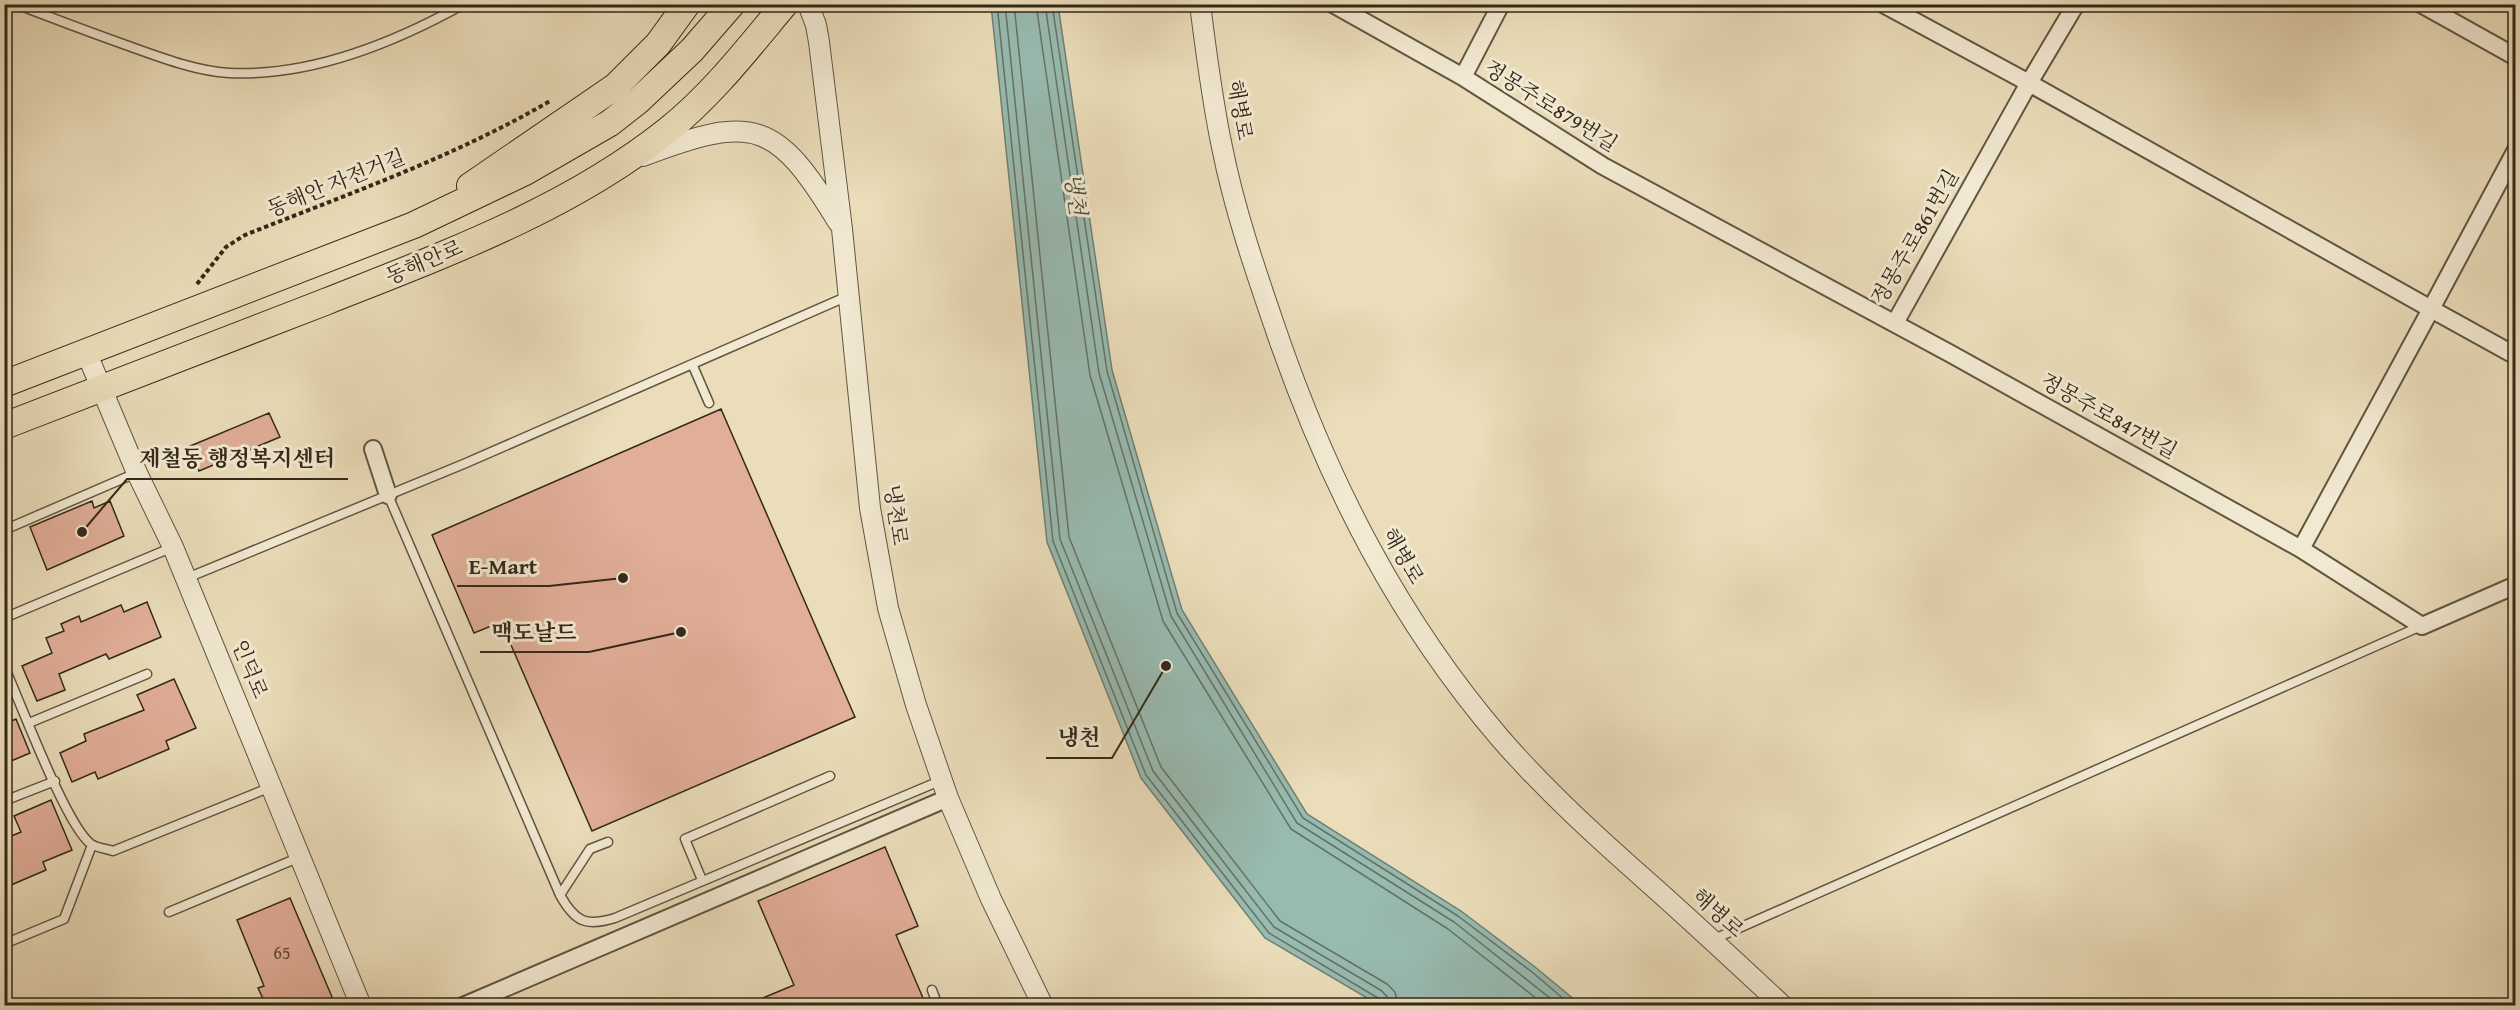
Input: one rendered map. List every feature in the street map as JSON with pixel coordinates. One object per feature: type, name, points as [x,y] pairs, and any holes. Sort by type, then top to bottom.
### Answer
[{"type":"main road","points":[[414,225],[616,86],[658,44],[687,4]]},
{"type":"main road","name":"동해안로","points":[[4,384],[87,354],[414,225],[525,172],[610,123],[666,77],[732,4]]},
{"type":"main road","name":"동해안로","points":[[4,426],[424,263],[531,215],[621,164],[668,130],[698,103],[785,4]]},
{"type":"street","name":"냉천로","points":[[808,4],[817,34],[842,229],[860,421],[878,559],[888,608],[902,660],[945,789],[996,909],[1043,1005]]},
{"type":"street","name":"해병로","points":[[1200,4],[1222,147],[1246,241],[1310,424],[1331,473],[1374,555],[1437,656],[1499,736],[1559,801],[1783,1005]]},
{"type":"street","points":[[1333,4],[1463,77]]},
{"type":"street","name":"정몽주로879번길","points":[[1501,4],[1463,77],[1603,166],[1655,194]]},
{"type":"street","points":[[1883,4],[2029,83],[2516,356]]},
{"type":"street","name":"정몽주로861번길","points":[[1655,194],[1895,323],[2029,83],[2076,4]]},
{"type":"street","points":[[2421,4],[2516,57]]},
{"type":"street","points":[[621,164],[722,130],[743,130],[763,135],[777,142],[802,167],[842,229]]},
{"type":"street","points":[[2301,549],[2516,150]]},
{"type":"street","name":"정몽주로847번길","points":[[1895,323],[2301,549],[2422,626]]},
{"type":"street","name":"인덕로","points":[[87,354],[136,472],[173,547],[361,1005]]},
{"type":"street","points":[[373,449],[388,495]]},
{"type":"street","points":[[2422,626],[2516,585]]},
{"type":"street","points":[[463,1005],[945,789]]},
{"type":"lane","points":[[16,4],[144,52],[228,73],[292,69],[336,58],[402,36],[464,4]]},
{"type":"lane","points":[[186,579],[318,526],[693,366],[849,296]]},
{"type":"lane","points":[[693,366],[709,403]]},
{"type":"lane","points":[[4,530],[136,472]]},
{"type":"lane","points":[[388,495],[560,895],[572,915],[592,923],[615,918],[702,880],[945,789]]},
{"type":"lane","points":[[4,618],[173,547]]},
{"type":"lane","points":[[1712,940],[2422,626]]},
{"type":"lane","points":[[4,666],[79,831],[92,845],[113,851],[272,787]]},
{"type":"lane","points":[[29,723],[147,674]]},
{"type":"lane","points":[[702,880],[685,839],[830,776]]},
{"type":"lane","points":[[4,801],[55,781]]},
{"type":"lane","points":[[560,895],[590,849],[608,842]]},
{"type":"lane","points":[[4,944],[64,919],[92,845]]},
{"type":"lane","points":[[169,912],[300,857]]},
{"type":"lane","points":[[932,990],[938,1005]]},
{"type":"path","name":"동해안 자전거길","points":[[192,290],[226,247],[245,235],[477,140],[558,97]]},
{"type":"water","points":[[991,5],[1058,5],[1112,370],[1182,610],[1307,814],[1461,911],[1581,1005],[1379,1005],[1265,938],[1141,778],[1047,542]]},
{"type":"building","points":[[721,409],[855,717],[592,831],[501,622],[474,633],[432,535]]},
{"type":"building","points":[[269,413],[280,437],[199,471],[188,447]]},
{"type":"building","points":[[92,501],[94,508],[110,501],[124,536],[47,570],[30,527]]},
{"type":"building","points":[[147,602],[161,637],[109,659],[106,654],[59,674],[65,690],[37,701],[22,666],[52,653],[46,638],[64,631],[61,624],[79,616],[81,622],[121,605],[124,612]]},
{"type":"building","points":[[174,679],[196,728],[166,741],[169,749],[98,779],[95,772],[72,782],[60,753],[86,741],[84,734],[144,710],[137,695]]},
{"type":"building","points":[[16,719],[30,753],[4,764],[4,724]]},
{"type":"building","points":[[51,800],[72,850],[43,862],[46,870],[4,888],[4,839],[21,832],[14,816]]},
{"type":"building","points":[[885,847],[918,926],[896,935],[926,1005],[746,1005],[794,985],[758,901]]},
{"type":"building","points":[[290,898],[335,1005],[266,1005],[258,988],[264,986],[237,920]]},
{"type":"place","name":"제철동 행정복지센터","points":[[82,532]]},
{"type":"place","name":"E-Mart","points":[[623,578]]},
{"type":"place","name":"맥도날드","points":[[681,632]]},
{"type":"place","name":"냉천","points":[[1166,666]]}]
